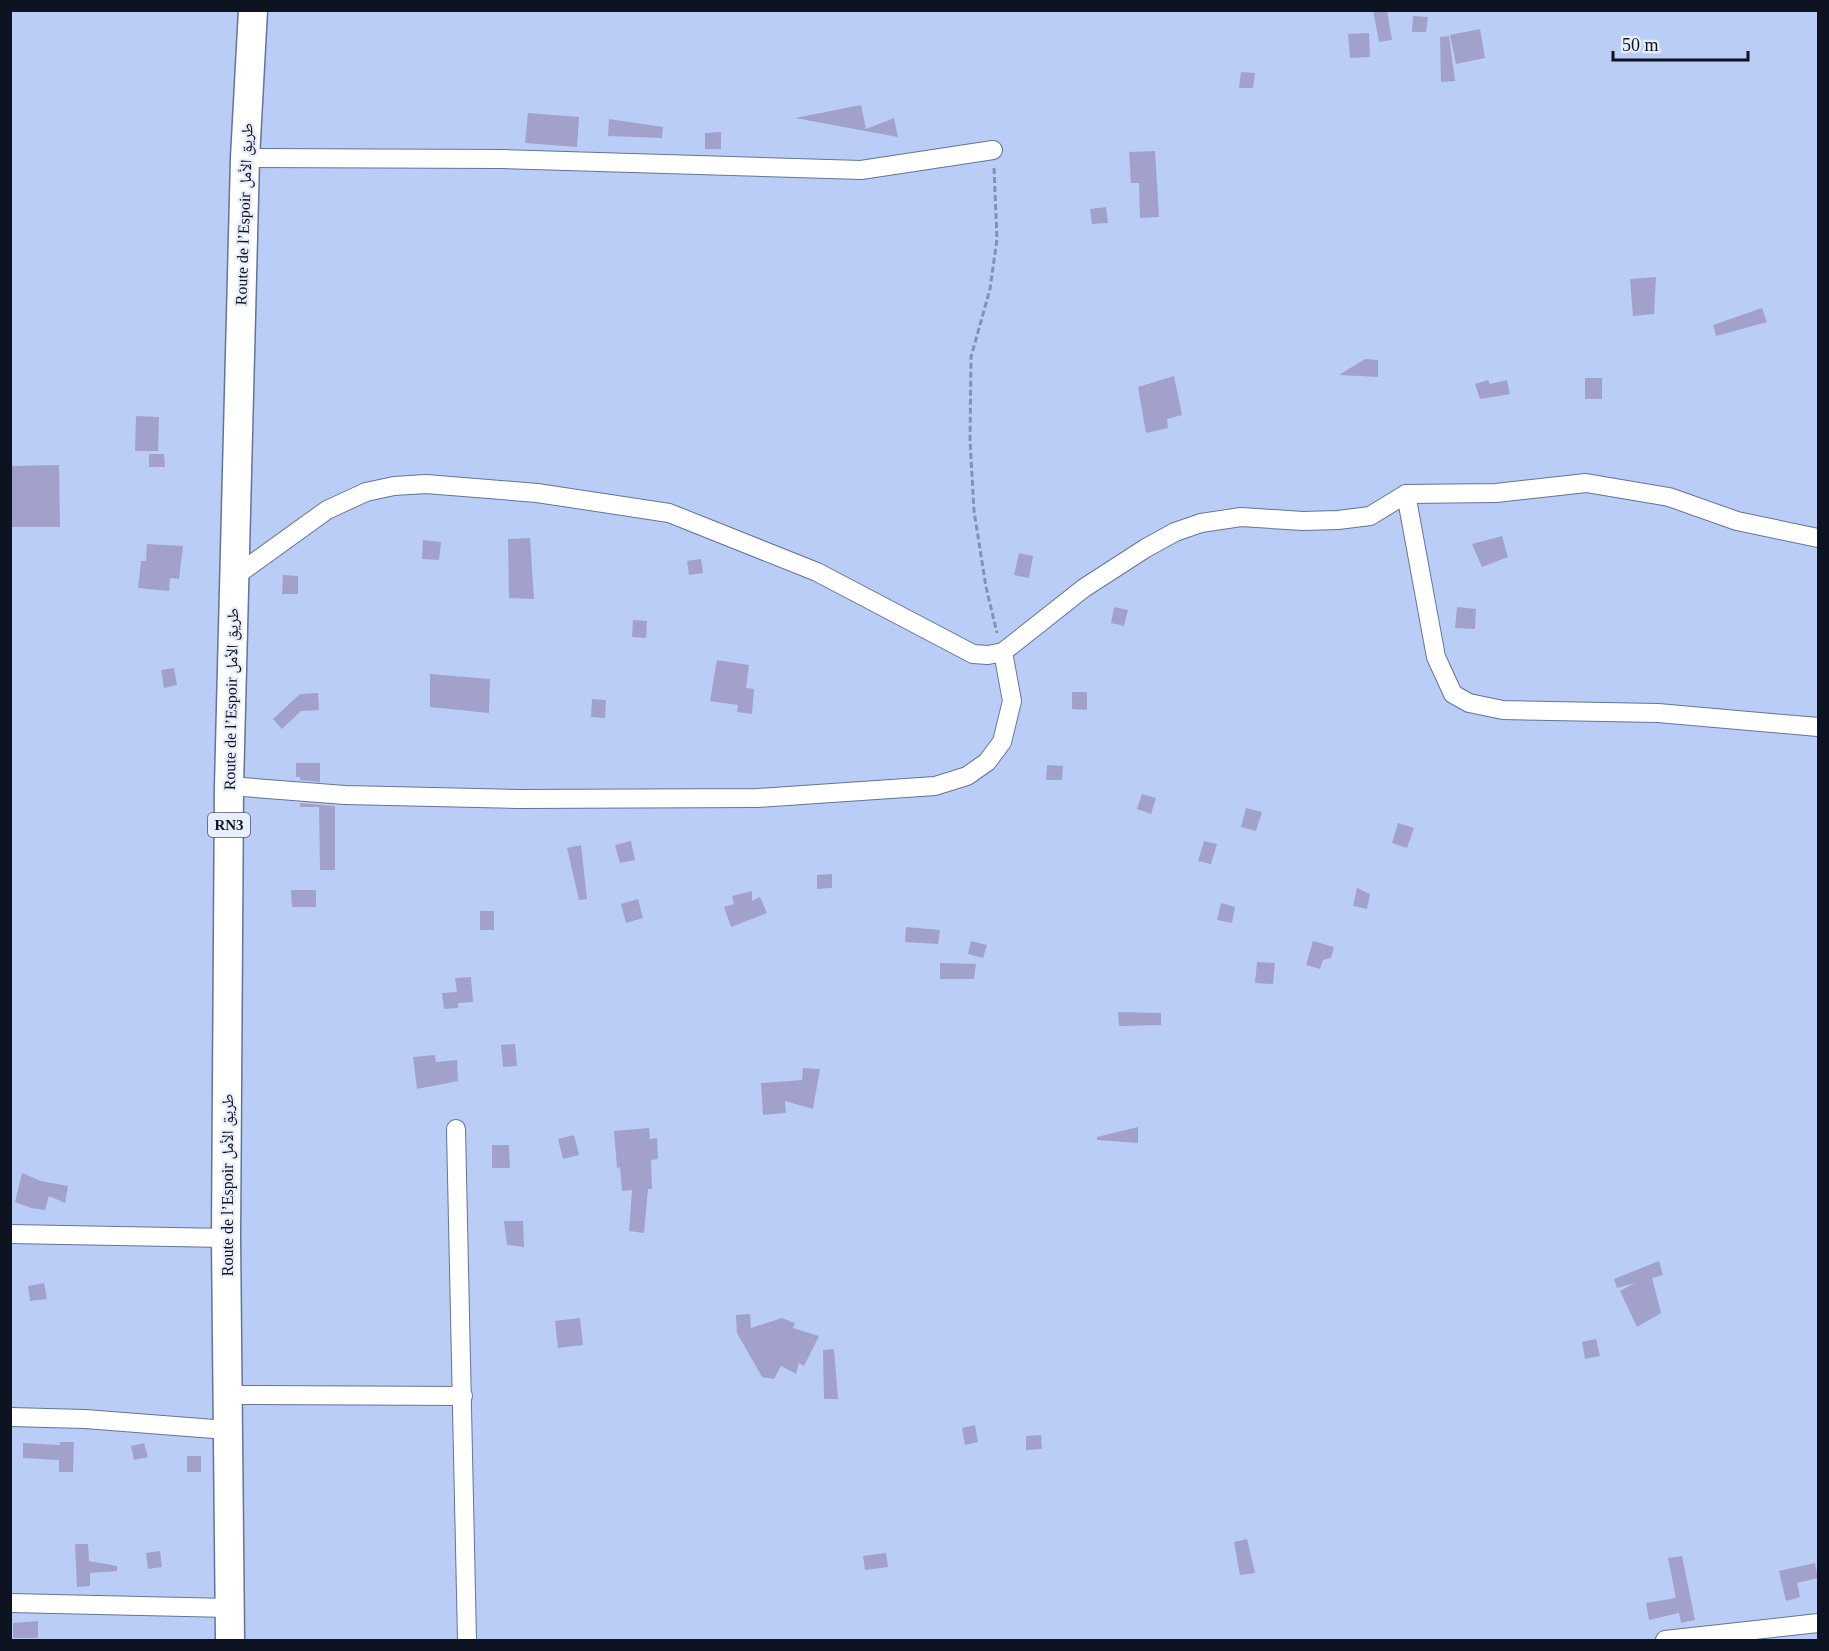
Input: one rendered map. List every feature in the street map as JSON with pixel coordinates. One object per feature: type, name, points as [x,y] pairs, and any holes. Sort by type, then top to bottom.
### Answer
[{"type":"highway","name":"Route de l’Espoir طريق الأمل","points":[[230,1641],[226,1238],[229,786],[245,158],[253,10]]},
{"type":"street","points":[[245,158],[502,159],[861,170],[993,150]]},
{"type":"street","points":[[234,577],[327,510],[366,492],[394,486],[426,484],[537,493],[669,513],[817,572],[973,654],[988,655],[1003,652],[1084,588],[1175,532],[1201,523],[1241,517],[1303,521],[1370,516],[1406,494],[1496,493],[1576,483],[1618,486],[1669,497],[1737,521],[1818,538]]},
{"type":"street","points":[[1406,494],[1436,657],[1453,694],[1469,703],[1503,711],[1658,713],[1818,727]]},
{"type":"street","points":[[229,786],[345,795],[519,799],[757,798],[935,786],[967,776],[987,762],[1002,742],[1012,701],[1003,652]]},
{"type":"street","points":[[456,1129],[466,1641]]},
{"type":"street","points":[[10,1234],[226,1238]]},
{"type":"street","points":[[228,1395],[463,1396]]},
{"type":"street","points":[[10,1417],[85,1419],[227,1430]]},
{"type":"street","points":[[10,1603],[229,1608]]},
{"type":"street","points":[[1668,1640],[1818,1623]]},
{"type":"path","points":[[993,150],[997,239],[990,289],[972,357],[970,440],[974,511],[982,564],[1003,652]]},
{"type":"building","points":[[1373,10],[1387,10],[1392,40],[1379,42]]},
{"type":"building","points":[[1413,16],[1428,17],[1426,32],[1412,32]]},
{"type":"building","points":[[1480,29],[1485,58],[1456,64],[1450,35]]},
{"type":"building","points":[[1369,33],[1370,57],[1350,58],[1348,34]]},
{"type":"building","points":[[1449,36],[1455,81],[1441,82],[1440,37]]},
{"type":"building","points":[[1241,72],[1255,73],[1253,88],[1239,88]]},
{"type":"building","points":[[861,105],[866,129],[894,118],[898,137],[795,118]]},
{"type":"building","points":[[528,113],[579,117],[577,147],[525,143]]},
{"type":"building","points":[[609,119],[663,127],[662,138],[608,136]]},
{"type":"building","points":[[721,132],[721,149],[705,149],[705,133]]},
{"type":"building","points":[[1155,151],[1159,217],[1140,218],[1139,183],[1131,183],[1129,152]]},
{"type":"building","points":[[1106,207],[1108,223],[1092,224],[1090,209]]},
{"type":"building","points":[[1656,277],[1654,314],[1633,316],[1630,279]]},
{"type":"building","points":[[1762,308],[1767,322],[1716,336],[1713,325]]},
{"type":"building","points":[[1365,359],[1378,360],[1378,377],[1339,375]]},
{"type":"building","points":[[1174,376],[1182,415],[1167,419],[1168,428],[1146,433],[1138,387]]},
{"type":"building","points":[[1585,378],[1602,378],[1602,399],[1585,399]]},
{"type":"building","points":[[1488,380],[1490,384],[1507,380],[1510,394],[1480,399],[1475,384]]},
{"type":"building","points":[[136,416],[159,417],[158,451],[135,451]]},
{"type":"building","points":[[149,454],[164,454],[165,467],[149,467]]},
{"type":"building","points":[[59,465],[60,527],[10,527],[10,466]]},
{"type":"building","points":[[1502,536],[1508,557],[1482,567],[1472,544]]},
{"type":"building","points":[[530,538],[534,599],[509,598],[508,539]]},
{"type":"building","points":[[423,540],[441,542],[439,560],[422,559]]},
{"type":"building","points":[[147,544],[183,546],[179,579],[170,578],[169,591],[138,588],[141,561],[146,561]]},
{"type":"building","points":[[1019,553],[1033,556],[1029,578],[1014,575]]},
{"type":"building","points":[[701,559],[703,573],[689,575],[687,561]]},
{"type":"building","points":[[283,575],[298,576],[298,594],[282,594]]},
{"type":"building","points":[[1114,607],[1128,610],[1124,626],[1111,623]]},
{"type":"building","points":[[1457,607],[1476,609],[1475,629],[1455,628]]},
{"type":"building","points":[[633,620],[647,621],[646,638],[632,637]]},
{"type":"building","points":[[717,660],[749,665],[746,688],[754,689],[752,714],[737,712],[738,705],[710,701]]},
{"type":"building","points":[[174,668],[177,685],[164,688],[161,670]]},
{"type":"building","points":[[430,674],[490,679],[489,713],[430,707]]},
{"type":"building","points":[[1072,692],[1087,692],[1087,710],[1072,709]]},
{"type":"building","points":[[318,693],[319,710],[301,711],[282,729],[273,719],[300,694]]},
{"type":"building","points":[[592,699],[606,700],[605,718],[591,717]]},
{"type":"building","points":[[296,763],[320,763],[320,782],[300,780],[300,777],[296,777]]},
{"type":"building","points":[[1047,765],[1063,766],[1062,780],[1046,780]]},
{"type":"building","points":[[1142,794],[1156,798],[1151,814],[1137,809]]},
{"type":"building","points":[[300,803],[335,806],[335,870],[320,870],[319,807],[300,807]]},
{"type":"building","points":[[1246,808],[1262,812],[1256,831],[1241,827]]},
{"type":"building","points":[[1398,823],[1414,828],[1407,848],[1392,843]]},
{"type":"building","points":[[631,841],[635,860],[620,863],[615,845]]},
{"type":"building","points":[[1204,841],[1217,844],[1211,864],[1198,861]]},
{"type":"building","points":[[581,845],[587,899],[579,900],[567,848]]},
{"type":"building","points":[[832,874],[832,888],[817,889],[817,875]]},
{"type":"building","points":[[1357,888],[1370,894],[1367,909],[1353,906]]},
{"type":"building","points":[[291,890],[316,890],[316,907],[292,907]]},
{"type":"building","points":[[752,891],[752,901],[760,897],[767,913],[731,927],[724,907],[734,904],[732,896]]},
{"type":"building","points":[[638,899],[643,918],[626,923],[621,904]]},
{"type":"building","points":[[1221,903],[1235,907],[1232,923],[1217,920]]},
{"type":"building","points":[[480,911],[494,911],[494,930],[480,930]]},
{"type":"building","points":[[906,927],[940,930],[938,944],[905,942]]},
{"type":"building","points":[[971,941],[987,945],[983,958],[968,954]]},
{"type":"building","points":[[1313,941],[1334,947],[1331,958],[1323,960],[1320,969],[1306,965]]},
{"type":"building","points":[[1257,962],[1275,963],[1273,984],[1255,983]]},
{"type":"building","points":[[940,963],[976,964],[974,979],[940,979]]},
{"type":"building","points":[[471,977],[473,1002],[458,1003],[458,1008],[444,1009],[442,993],[457,992],[455,978]]},
{"type":"building","points":[[1118,1012],[1161,1013],[1161,1025],[1119,1026]]},
{"type":"building","points":[[515,1044],[517,1066],[503,1067],[501,1045]]},
{"type":"building","points":[[435,1055],[436,1062],[457,1060],[458,1081],[417,1089],[413,1057]]},
{"type":"building","points":[[803,1068],[820,1069],[813,1109],[785,1101],[786,1113],[763,1115],[761,1083],[802,1080]]},
{"type":"building","points":[[1138,1127],[1138,1143],[1097,1140],[1097,1137]]},
{"type":"building","points":[[649,1128],[650,1139],[657,1138],[658,1159],[651,1160],[652,1189],[648,1189],[644,1233],[629,1231],[632,1190],[622,1191],[620,1167],[617,1168],[614,1131]]},
{"type":"building","points":[[574,1135],[579,1155],[563,1159],[558,1139]]},
{"type":"building","points":[[492,1145],[509,1145],[510,1168],[492,1168]]},
{"type":"building","points":[[22,1173],[41,1181],[68,1186],[65,1203],[49,1196],[45,1210],[15,1202]]},
{"type":"building","points":[[504,1221],[523,1221],[524,1247],[507,1245]]},
{"type":"building","points":[[1659,1261],[1663,1275],[1652,1278],[1661,1313],[1637,1327],[1620,1291],[1635,1283],[1617,1288],[1614,1279]]},
{"type":"building","points":[[44,1283],[47,1299],[30,1301],[28,1286]]},
{"type":"building","points":[[750,1314],[751,1328],[782,1318],[795,1323],[793,1328],[819,1336],[804,1366],[799,1363],[796,1374],[781,1366],[774,1379],[762,1377],[737,1333],[736,1315]]},
{"type":"building","points":[[580,1318],[583,1345],[558,1348],[555,1321]]},
{"type":"building","points":[[1596,1339],[1600,1356],[1585,1359],[1582,1342]]},
{"type":"building","points":[[834,1349],[838,1399],[824,1399],[823,1350]]},
{"type":"building","points":[[975,1425],[978,1442],[965,1445],[962,1428]]},
{"type":"building","points":[[1041,1435],[1042,1449],[1026,1450],[1026,1436]]},
{"type":"building","points":[[60,1442],[74,1442],[73,1472],[59,1472],[59,1460],[23,1458],[23,1443],[60,1445]]},
{"type":"building","points":[[144,1443],[148,1457],[134,1460],[131,1446]]},
{"type":"building","points":[[187,1456],[201,1456],[201,1472],[187,1472]]},
{"type":"building","points":[[1247,1539],[1255,1573],[1240,1575],[1234,1542]]},
{"type":"building","points":[[75,1544],[88,1544],[89,1561],[117,1566],[117,1571],[90,1573],[90,1586],[77,1587]]},
{"type":"building","points":[[160,1551],[162,1567],[148,1569],[146,1553]]},
{"type":"building","points":[[886,1553],[888,1567],[865,1570],[863,1556]]},
{"type":"building","points":[[1682,1556],[1695,1620],[1681,1623],[1679,1613],[1649,1620],[1646,1603],[1676,1598],[1668,1558]]},
{"type":"building","points":[[1815,1563],[1818,1578],[1797,1583],[1800,1597],[1786,1601],[1779,1571]]},
{"type":"building","points":[[38,1621],[38,1638],[13,1638],[13,1623]]}]
